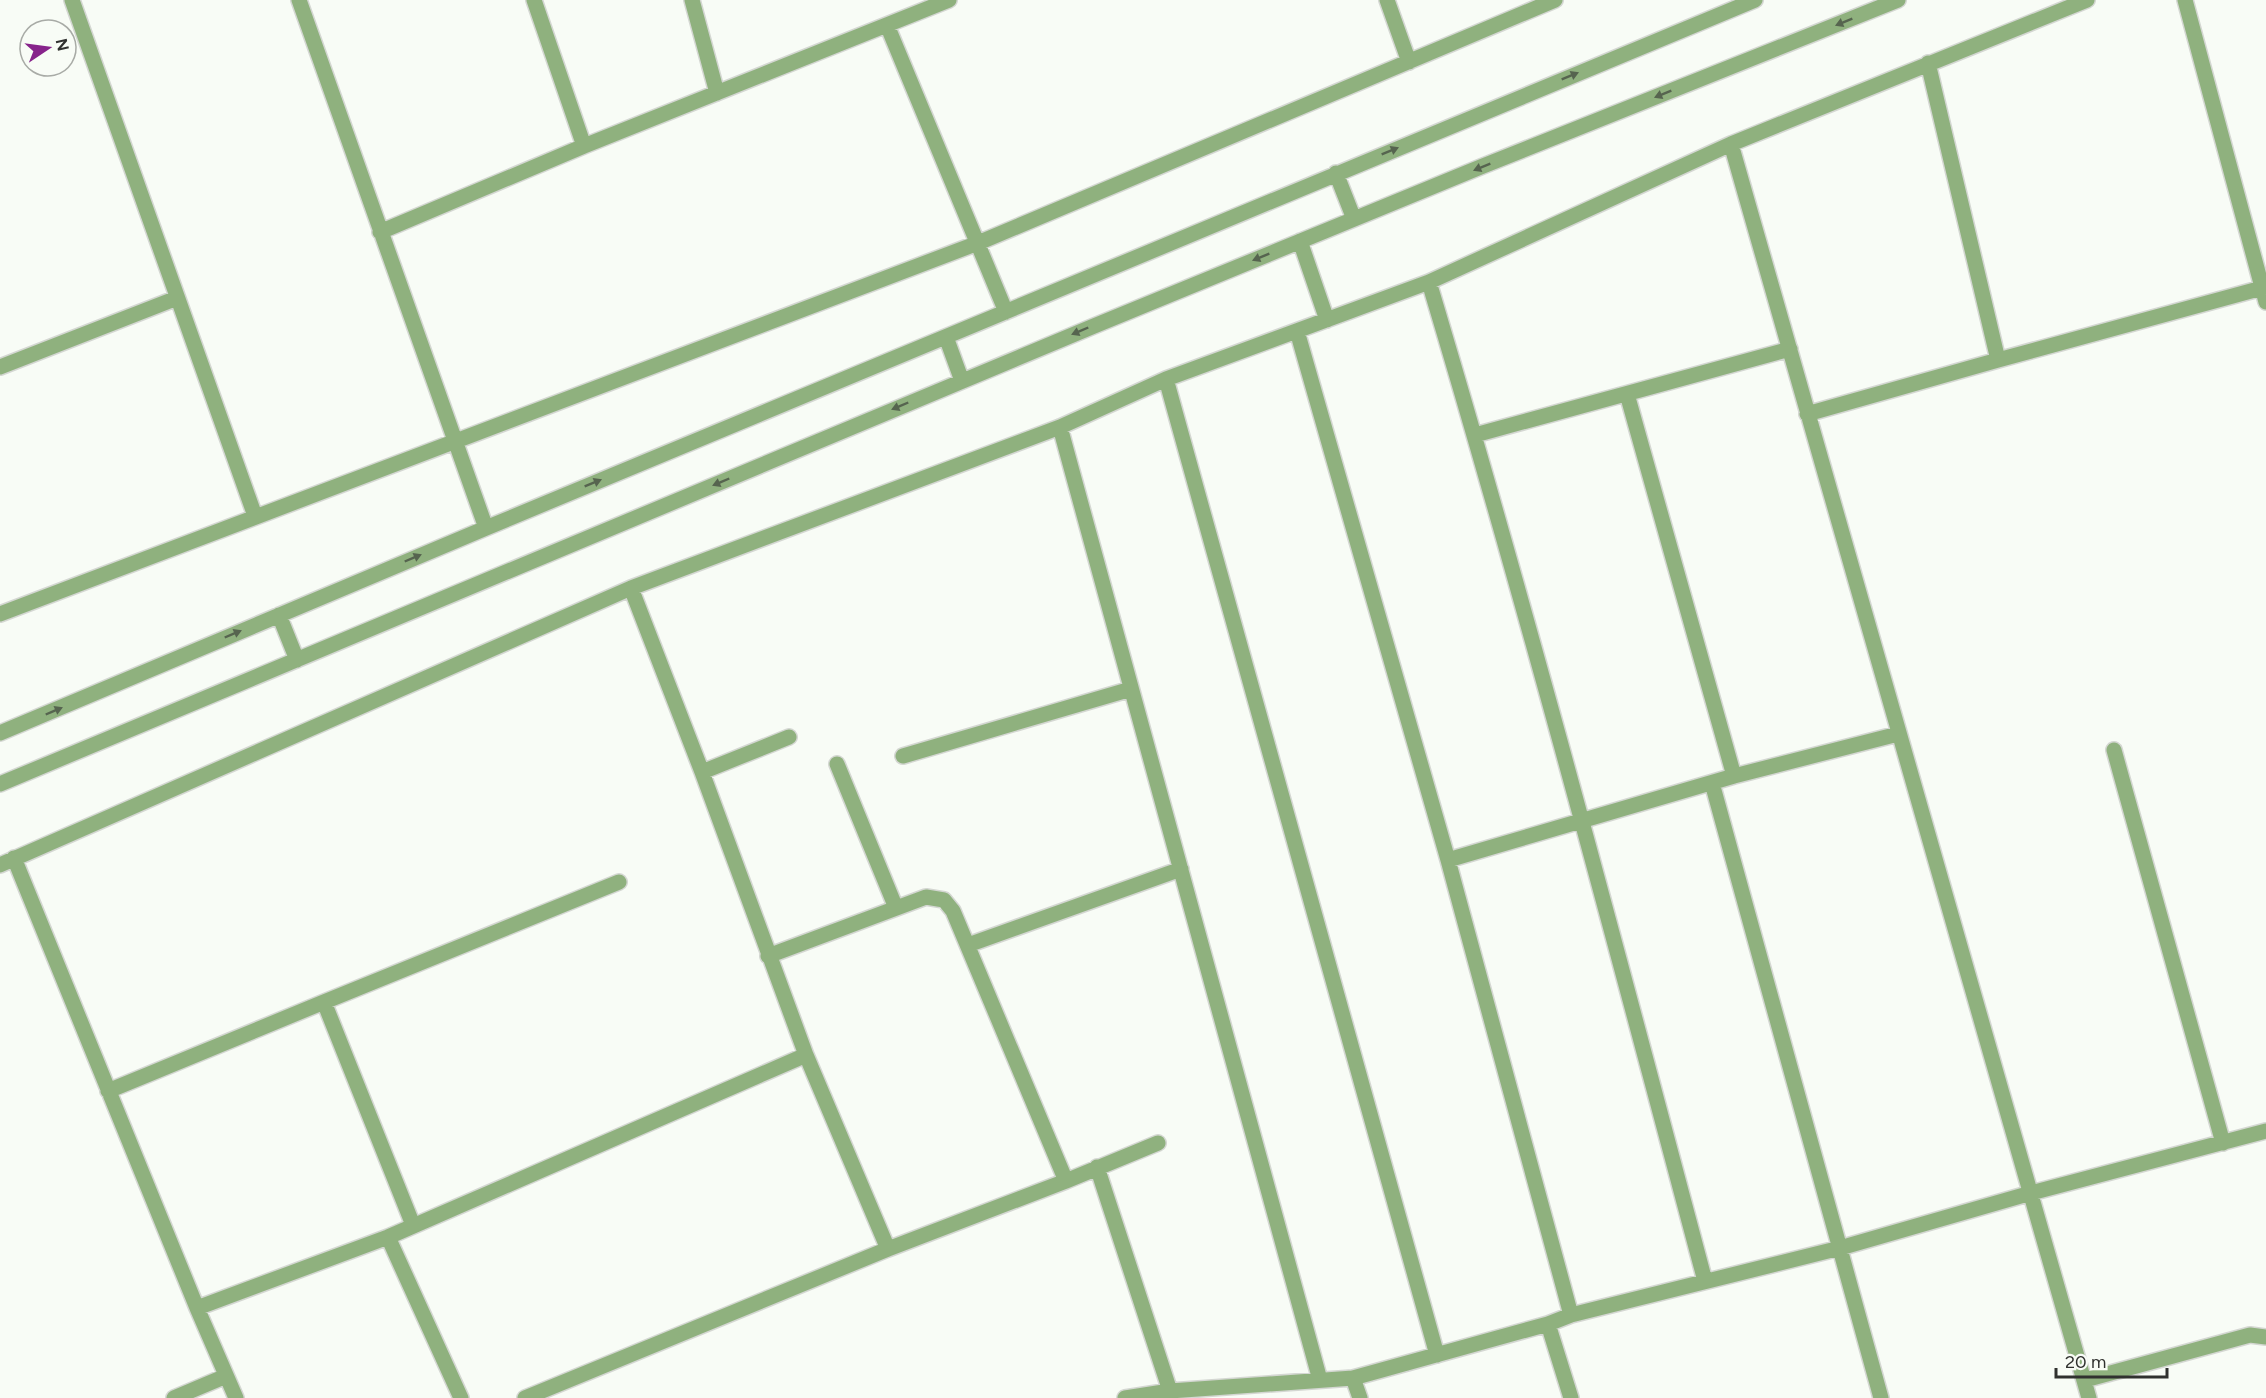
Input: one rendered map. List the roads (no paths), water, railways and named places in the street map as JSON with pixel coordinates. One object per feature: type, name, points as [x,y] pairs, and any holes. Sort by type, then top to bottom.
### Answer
[{"type":"street","points":[[72,0],[255,516]]},
{"type":"street","points":[[299,0],[486,528]]},
{"type":"street","points":[[534,0],[584,146]]},
{"type":"street","points":[[692,0],[717,93]]},
{"type":"street","points":[[380,232],[584,146],[949,0]]},
{"type":"street","points":[[1387,0],[1409,62]]},
{"type":"street","points":[[0,614],[978,243],[1555,0]]},
{"type":"street","points":[[0,733],[486,528],[1755,0]]},
{"type":"street","points":[[0,784],[1300,241],[1898,0]]},
{"type":"street","points":[[236,1398],[108,1091],[7,862],[631,588],[1060,427],[1166,379],[1429,282],[1731,144],[2087,0]]},
{"type":"street","points":[[1807,414],[1998,360],[2264,295],[2186,0]]},
{"type":"street","points":[[887,26],[1006,312]]},
{"type":"street","points":[[1928,63],[1998,360]]},
{"type":"street","points":[[1731,144],[1898,734],[2090,1398]]},
{"type":"street","points":[[1336,173],[1354,219]]},
{"type":"street","points":[[1300,241],[1327,320]]},
{"type":"street","points":[[1429,282],[1475,435],[1582,821],[1705,1281]]},
{"type":"street","points":[[0,367],[177,298]]},
{"type":"street","points":[[1297,331],[1448,860],[1571,1315]]},
{"type":"street","points":[[946,338],[962,381]]},
{"type":"street","points":[[1475,435],[1790,349]]},
{"type":"street","points":[[1166,379],[1437,1355]]},
{"type":"street","points":[[1627,394],[1734,776]]},
{"type":"street","points":[[1060,427],[1320,1380]]},
{"type":"street","points":[[631,588],[702,772],[806,1055],[888,1249]]},
{"type":"street","points":[[279,615],[297,660]]},
{"type":"street","points":[[903,756],[1131,689]]},
{"type":"street","points":[[1448,860],[1734,776],[1898,734]]},
{"type":"street","points":[[702,772],[789,737]]},
{"type":"street","points":[[2114,750],[2223,1143]]},
{"type":"street","points":[[837,764],[896,908]]},
{"type":"street","points":[[1712,783],[1881,1398]]},
{"type":"street","points":[[968,945],[1181,869]]},
{"type":"street","points":[[108,1091],[620,882]]},
{"type":"street","points":[[768,956],[926,897],[944,900],[954,911],[1066,1181]]},
{"type":"street","points":[[324,1002],[413,1225]]},
{"type":"street","points":[[197,1308],[388,1237],[806,1055]]},
{"type":"street","points":[[1125,1398],[1170,1391],[1353,1378],[1548,1324],[1571,1315],[1840,1248],[2031,1193],[2266,1131]]},
{"type":"street","points":[[525,1398],[888,1249],[1158,1143]]},
{"type":"street","points":[[1097,1167],[1170,1391]]},
{"type":"street","points":[[388,1237],[461,1398]]},
{"type":"street","points":[[1548,1324],[1571,1398]]},
{"type":"street","points":[[2085,1380],[2250,1335],[2266,1337]]},
{"type":"street","points":[[174,1398],[226,1376]]},
{"type":"street","points":[[1353,1378],[1360,1398]]}]
